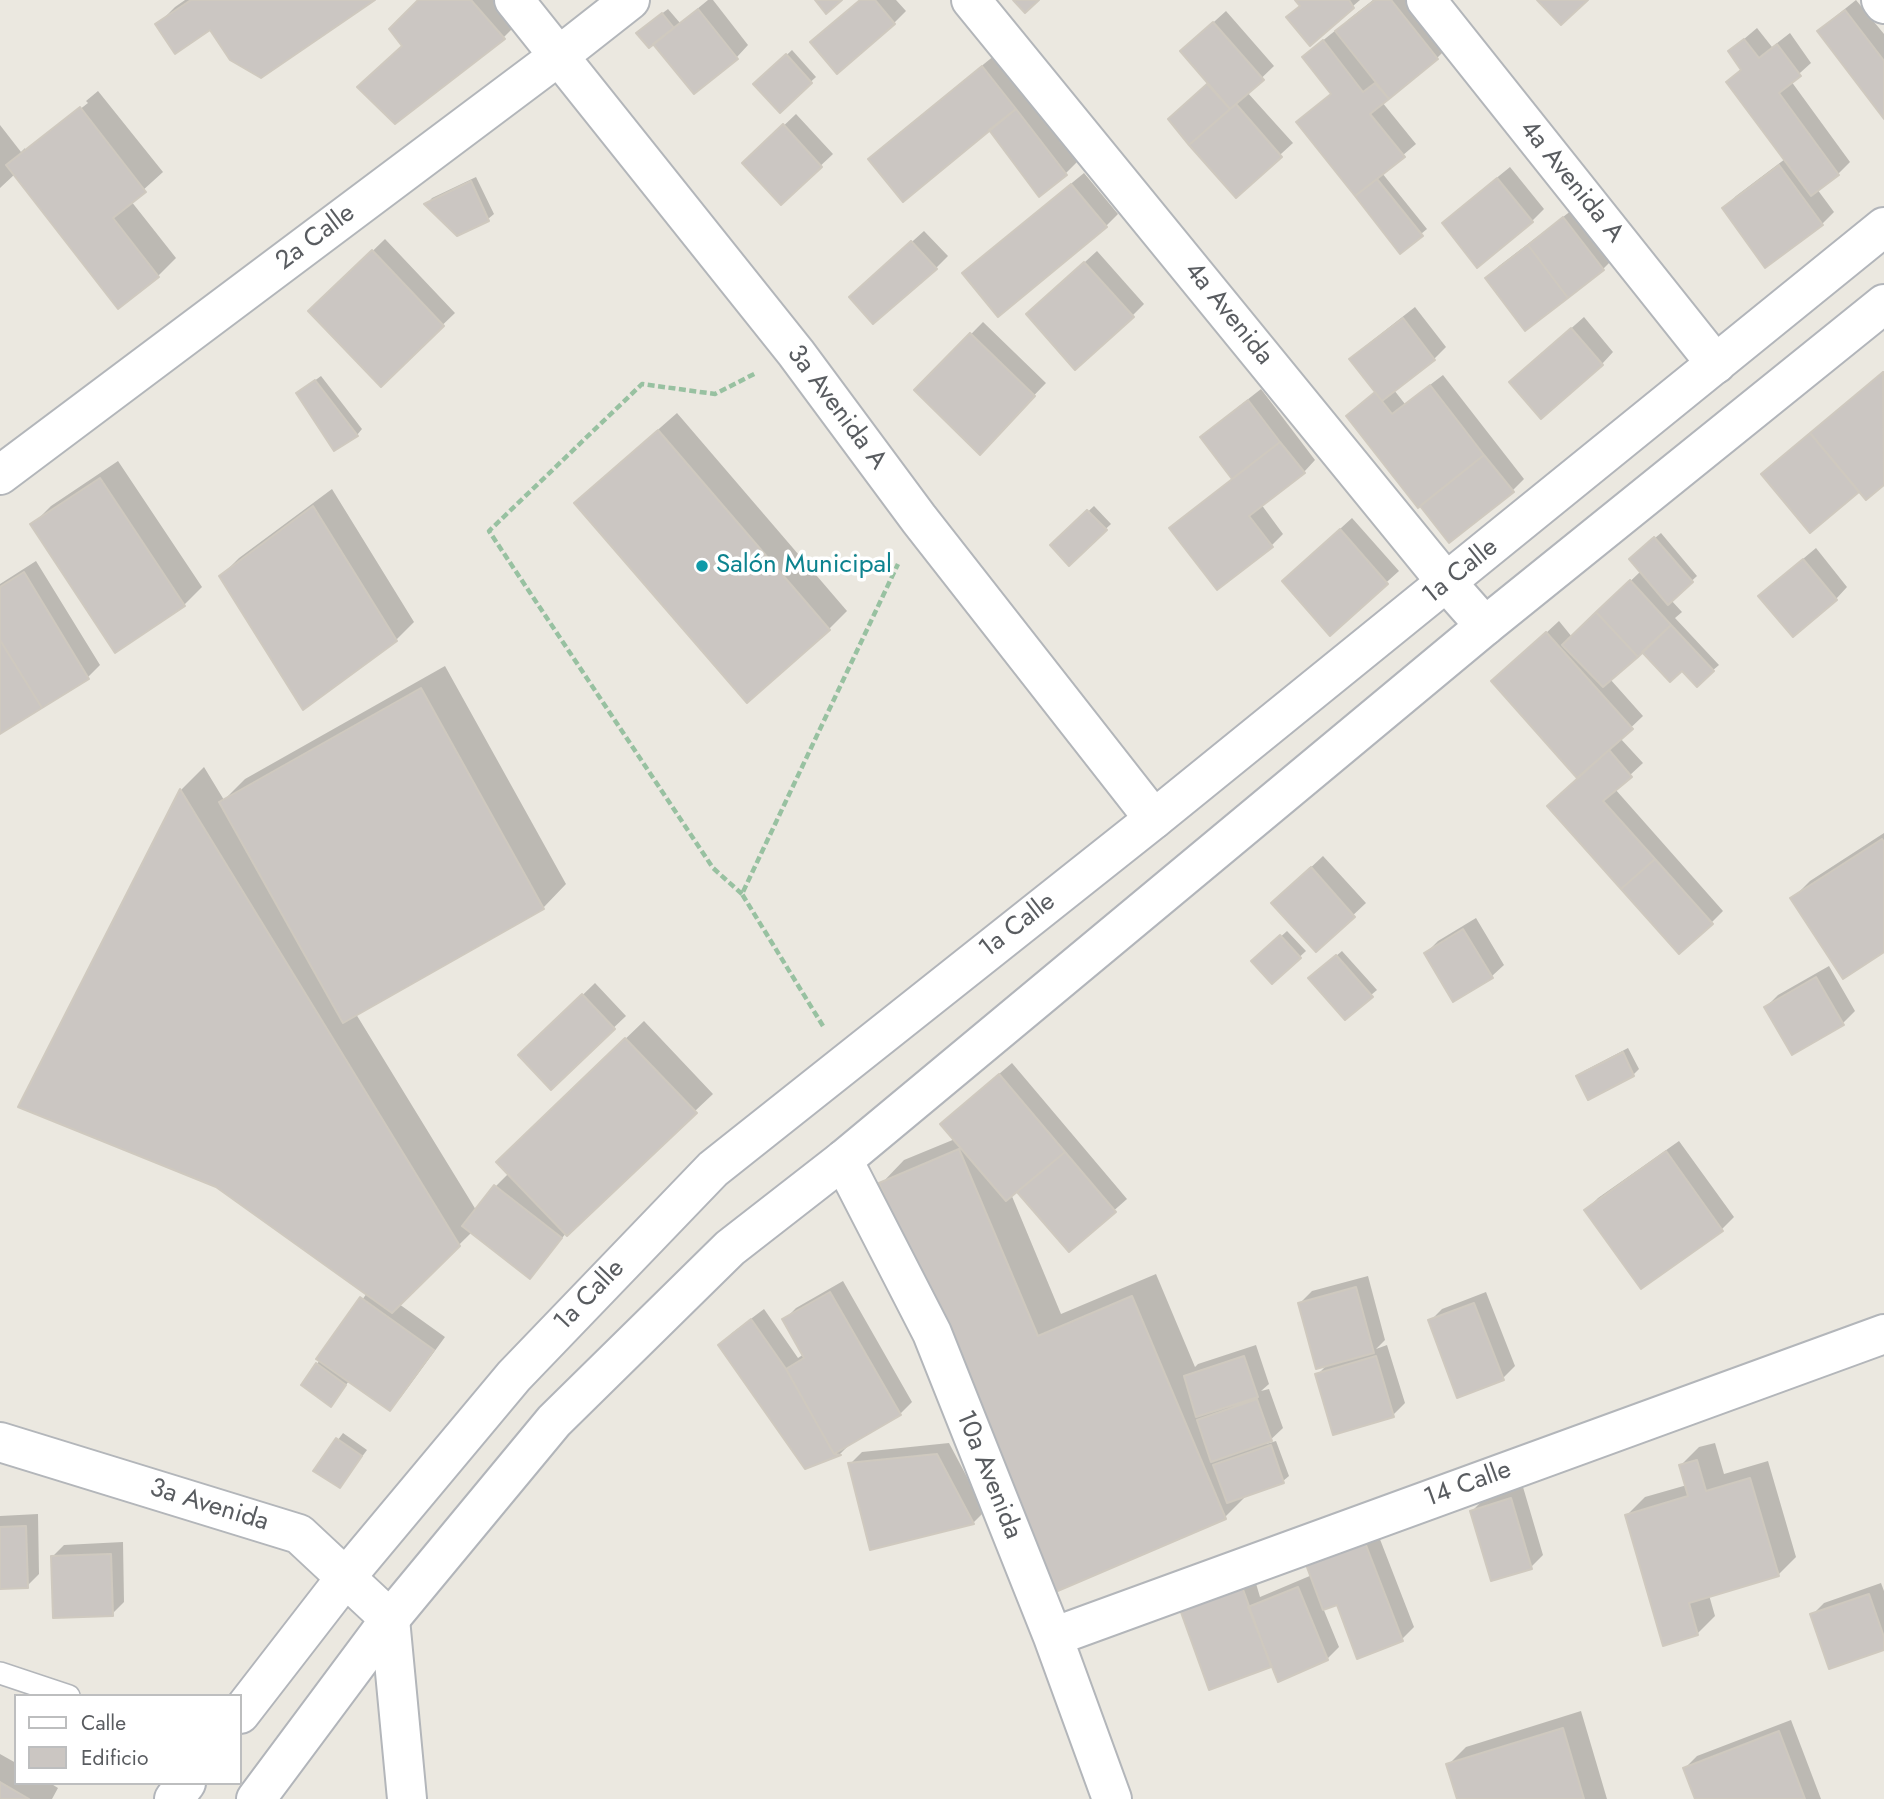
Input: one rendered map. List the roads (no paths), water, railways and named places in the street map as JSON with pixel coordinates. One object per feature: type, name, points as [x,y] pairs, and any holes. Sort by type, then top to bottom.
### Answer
[{"type":"street","name":"3a Avenida A","points":[[514,0],[796,353],[919,519],[1154,819]]},
{"type":"street","name":"2a Calle","points":[[0,475],[630,0]]},
{"type":"street","name":"4a Avenida","points":[[971,0],[1485,626]]},
{"type":"street","name":"4a Avenida A","points":[[1426,0],[1716,363]]},
{"type":"street","name":"1a Calle","points":[[242,1711],[346,1577],[514,1376],[713,1169],[1154,819],[1884,227]]},
{"type":"street","points":[[256,1799],[390,1619],[554,1421],[730,1248],[843,1160],[1485,626],[1884,304]]},
{"type":"street","name":"10a Avenida","points":[[843,1160],[932,1333],[1053,1637],[1112,1799]]},
{"type":"street","name":"14 Calle","points":[[1053,1637],[1884,1334]]},
{"type":"street","name":"3a Avenida","points":[[0,1442],[299,1534],[390,1619]]},
{"type":"street","points":[[390,1619],[407,1799]]},
{"type":"lane","points":[[0,1673],[63,1694]]},
{"type":"place","name":"Salón Municipal","points":[[702,566]]}]
